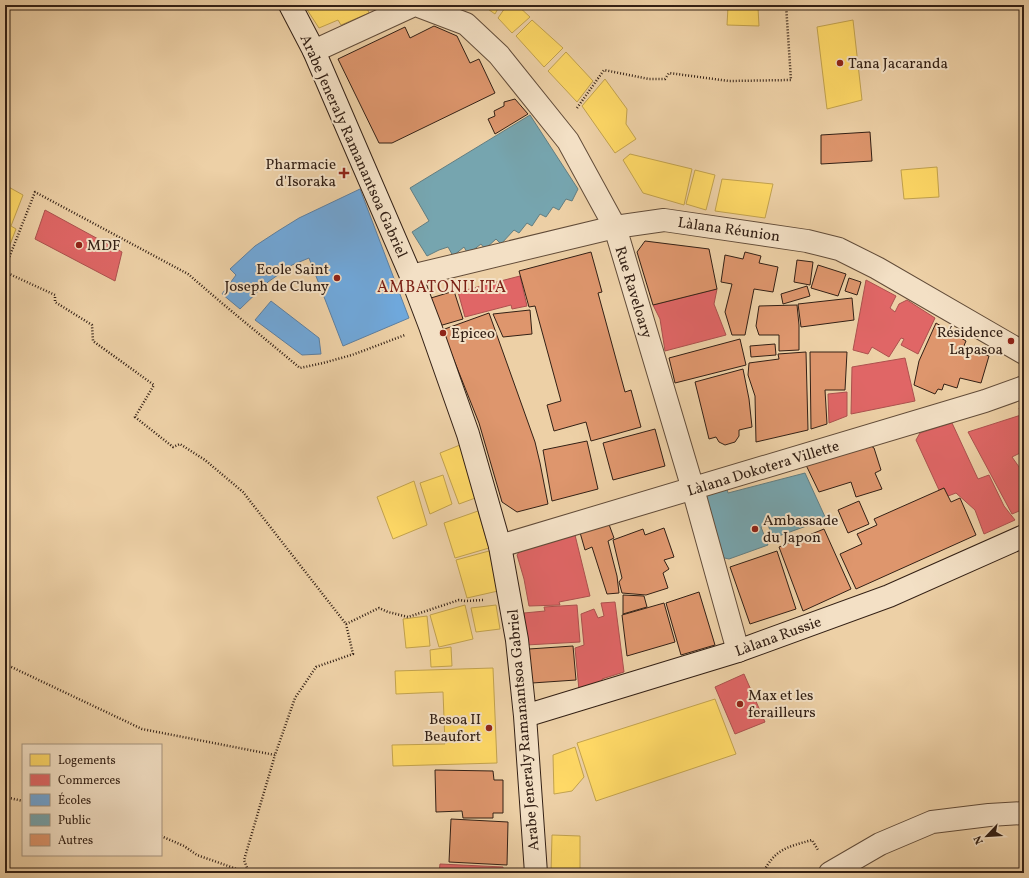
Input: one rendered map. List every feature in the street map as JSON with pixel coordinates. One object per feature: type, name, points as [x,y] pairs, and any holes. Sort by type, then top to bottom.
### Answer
[{"type":"street","name":"Arabe Jeneraly Ramanantsoa Gabriel","points":[[290,5],[314,51],[411,276],[468,434],[500,546],[518,640],[536,873]]},
{"type":"street","name":"Rue Raveloary","points":[[314,51],[415,5],[466,24],[499,55],[568,141],[615,227],[693,489],[738,651]]},
{"type":"street","name":"Làlana Réunion","points":[[411,276],[615,227],[664,220],[807,241],[839,249],[877,268],[1024,353]]},
{"type":"street","name":"Làlana Dokotera Villette","points":[[500,546],[985,401],[1024,386]]},
{"type":"street","name":"Làlana Russie","points":[[525,716],[738,651],[889,596],[1024,536]]},
{"type":"street","points":[[831,872],[880,844],[932,822],[989,814],[1024,813]]},
{"type":"path","points":[[560,131],[604,70],[649,79],[665,79],[669,73],[729,81],[791,80],[786,5]]},
{"type":"path","points":[[5,268],[35,192],[188,274],[300,368],[352,355],[430,326]]},
{"type":"path","points":[[5,272],[55,295],[55,302],[92,325],[93,341],[154,384],[135,417],[173,447],[180,444],[205,460],[243,492],[346,624],[354,654],[316,667],[295,698],[275,755],[244,860],[248,873]]},
{"type":"path","points":[[346,624],[379,608],[388,612],[408,616],[459,600],[465,601],[510,597]]},
{"type":"path","points":[[5,664],[142,729],[275,755]]},
{"type":"path","points":[[5,797],[22,801]]},
{"type":"path","points":[[162,836],[184,846],[197,854],[248,873]]},
{"type":"path","points":[[763,873],[769,861],[786,847],[812,840],[831,872]]},
{"type":"building: Logements","points":[[304,5],[373,5],[367,8],[369,13],[341,25],[338,20],[319,28]]},
{"type":"building: Logements","points":[[482,5],[500,5],[495,14]]},
{"type":"building: Logements","points":[[507,5],[517,5],[530,17],[512,33],[498,18]]},
{"type":"building: Logements","points":[[728,7],[758,8],[759,26],[727,25]]},
{"type":"building: Logements","points":[[532,20],[563,48],[544,67],[516,36]]},
{"type":"building: Logements","name":"Tana Jacaranda","points":[[853,20],[862,100],[827,109],[817,27]]},
{"type":"building: Logements","points":[[566,52],[593,81],[577,102],[548,71]]},
{"type":"building: Logements","points":[[605,79],[627,109],[626,124],[636,139],[615,153],[582,106]]},
{"type":"building: Logements","points":[[630,154],[692,169],[684,205],[643,193],[623,160]]},
{"type":"building: Logements","points":[[937,167],[939,197],[904,199],[901,170]]},
{"type":"building: Logements","points":[[695,170],[715,175],[706,210],[686,204]]},
{"type":"building: Logements","points":[[722,179],[773,184],[765,218],[715,211]]},
{"type":"building: Logements","points":[[5,185],[23,195],[11,226],[16,229],[9,247],[5,244]]},
{"type":"building: Logements","points":[[465,443],[478,497],[459,504],[440,453]]},
{"type":"building: Logements","points":[[443,475],[452,504],[430,514],[420,483]]},
{"type":"building: Logements","points":[[414,481],[427,525],[393,539],[377,497]]},
{"type":"building: Logements","points":[[478,511],[489,548],[455,558],[444,523]]},
{"type":"building: Logements","points":[[489,551],[498,591],[467,598],[456,560]]},
{"type":"building: Logements","points":[[465,605],[473,639],[439,647],[430,615]]},
{"type":"building: Logements","points":[[496,605],[500,629],[476,632],[471,608]]},
{"type":"building: Logements","points":[[427,616],[430,646],[406,648],[403,619]]},
{"type":"building: Logements","points":[[451,647],[452,666],[431,667],[430,650]]},
{"type":"building: Logements","points":[[493,668],[497,763],[393,766],[392,745],[445,744],[443,692],[396,694],[395,671]]},
{"type":"building: Logements","points":[[715,699],[736,754],[596,801],[577,743]]},
{"type":"building: Logements","points":[[575,747],[584,777],[572,791],[554,794],[553,755]]},
{"type":"building: Logements","points":[[552,835],[580,836],[580,873],[551,873]]},
{"type":"building: Commerces","name":"MDF","points":[[45,210],[122,252],[115,281],[35,239]]},
{"type":"building: Commerces","points":[[520,276],[527,306],[512,309],[511,305],[465,317],[458,292]]},
{"type":"building: Commerces","points":[[866,280],[896,296],[890,308],[895,312],[899,304],[907,300],[935,318],[918,354],[901,345],[904,339],[901,338],[889,357],[872,347],[868,354],[853,350]]},
{"type":"building: Commerces","points":[[717,289],[714,304],[726,335],[665,351],[660,319],[653,305]]},
{"type":"building: Commerces","points":[[905,358],[915,401],[851,414],[852,367]]},
{"type":"building: Commerces","points":[[847,392],[847,416],[829,423],[828,394]]},
{"type":"building: Commerces","points":[[1024,406],[1024,451],[1012,457],[1024,474],[1024,509],[1012,514],[968,432],[1021,415],[1019,408]]},
{"type":"building: Commerces","points":[[952,423],[978,479],[989,475],[1004,506],[1015,520],[984,534],[975,510],[956,493],[948,496],[944,488],[939,490],[916,440],[920,433]]},
{"type":"building: Commerces","points":[[574,531],[590,596],[559,602],[560,605],[529,606],[524,579],[517,555],[522,548]]},
{"type":"building: Commerces","points":[[615,602],[624,672],[602,679],[603,683],[579,690],[575,648],[584,645],[581,614],[594,609],[598,618],[604,616],[601,603]]},
{"type":"building: Commerces","points":[[577,605],[580,642],[526,645],[524,613],[545,611],[544,607]]},
{"type":"building: Commerces","name":"Max et les ferailleurs","points":[[744,674],[765,722],[735,734],[715,687]]},
{"type":"building: Commerces","points":[[440,864],[503,867],[503,873],[439,873]]},
{"type":"building: Écoles","points":[[360,189],[409,318],[343,346],[309,258],[292,265],[268,282],[240,309],[222,294],[236,275],[230,269],[255,246],[299,218]]},
{"type":"building: Écoles","points":[[271,301],[319,338],[321,354],[302,355],[255,320]]},
{"type":"building: Public","points":[[530,115],[578,189],[572,201],[566,199],[559,210],[553,207],[546,217],[540,214],[532,226],[527,223],[519,233],[514,230],[501,244],[496,239],[485,249],[481,244],[468,254],[464,247],[453,256],[448,247],[427,256],[412,232],[429,221],[410,188]]},
{"type":"building: Public","points":[[805,473],[826,519],[773,538],[768,525],[761,527],[768,545],[729,559],[720,557],[703,495],[727,489],[728,493]]},
{"type":"building: Autres","points":[[434,26],[457,36],[470,63],[479,59],[495,93],[392,143],[379,143],[338,59],[405,27],[410,38]]},
{"type":"building: Autres","points":[[515,99],[528,114],[495,134],[488,119],[495,116],[494,111],[504,106],[504,102]]},
{"type":"building: Autres","points":[[870,132],[872,161],[821,164],[821,135]]},
{"type":"building: Autres","points":[[645,241],[709,249],[717,289],[653,305],[637,252]]},
{"type":"building: Autres","points":[[591,252],[602,292],[598,293],[625,392],[631,390],[641,427],[591,441],[586,422],[554,431],[547,405],[561,401],[535,306],[529,307],[519,271]]},
{"type":"building: Autres","points":[[745,252],[761,256],[759,263],[778,267],[773,292],[754,289],[745,335],[732,335],[725,312],[732,284],[721,282],[725,255],[743,259]]},
{"type":"building: Autres","points":[[797,260],[813,262],[810,285],[794,282]]},
{"type":"building: Autres","points":[[818,265],[846,274],[838,296],[811,288]]},
{"type":"building: Autres","points":[[849,278],[861,282],[857,295],[845,291]]},
{"type":"building: Autres","points":[[807,286],[810,296],[783,304],[781,294]]},
{"type":"building: Autres","points":[[454,291],[463,319],[439,326],[431,298]]},
{"type":"building: Autres","points":[[852,298],[854,320],[801,327],[798,304]]},
{"type":"building: Autres","points":[[797,305],[799,350],[779,351],[779,335],[759,335],[756,326],[759,306]]},
{"type":"building: Autres","points":[[530,310],[532,334],[503,337],[493,314]]},
{"type":"building: Autres","points":[[489,313],[535,442],[548,504],[517,512],[502,502],[479,423],[442,330]]},
{"type":"building: Autres","points":[[936,323],[966,341],[963,348],[989,356],[981,383],[960,378],[957,388],[944,384],[942,390],[938,389],[935,394],[914,385],[919,361]]},
{"type":"building: Autres","points":[[740,339],[746,365],[675,383],[669,358]]},
{"type":"building: Autres","points":[[775,344],[776,355],[751,357],[750,346]]},
{"type":"building: Autres","points":[[806,352],[808,430],[756,442],[755,396],[748,375],[749,363],[779,359],[778,354]]},
{"type":"building: Autres","points":[[810,352],[847,352],[845,390],[825,390],[827,424],[811,429]]},
{"type":"building: Autres","points":[[743,369],[749,399],[752,427],[739,430],[739,436],[735,442],[725,445],[719,442],[716,437],[709,439],[695,382]]},
{"type":"building: Autres","points":[[655,429],[665,466],[613,480],[603,443]]},
{"type":"building: Autres","points":[[587,441],[598,489],[552,501],[543,450]]},
{"type":"building: Autres","points":[[868,444],[874,448],[881,470],[875,473],[882,489],[856,497],[851,482],[819,492],[805,463]]},
{"type":"building: Autres","points":[[944,488],[951,502],[960,498],[976,535],[856,589],[840,554],[862,544],[857,534],[877,525],[874,519]]},
{"type":"building: Autres","points":[[859,501],[869,524],[848,533],[838,510]]},
{"type":"building: Autres","points":[[607,519],[614,538],[608,541],[617,576],[619,593],[607,594],[592,547],[585,550],[579,529]]},
{"type":"building: Autres","points":[[664,528],[674,557],[664,560],[669,569],[663,573],[668,588],[646,595],[622,593],[619,582],[622,578],[613,540],[643,529],[645,535]]},
{"type":"building: Autres","points":[[824,529],[851,589],[803,611],[779,547]]},
{"type":"building: Autres","points":[[777,551],[796,609],[750,624],[730,567]]},
{"type":"building: Autres","points":[[699,592],[715,645],[681,655],[666,603]]},
{"type":"building: Autres","points":[[623,595],[644,596],[647,607],[623,614]]},
{"type":"building: Autres","points":[[664,603],[675,642],[627,656],[622,615]]},
{"type":"building: Autres","points":[[573,646],[576,680],[532,683],[529,649]]},
{"type":"building: Autres","points":[[435,770],[493,771],[494,780],[503,780],[503,813],[493,813],[493,818],[463,818],[462,811],[436,812]]},
{"type":"building: Autres","points":[[451,819],[508,822],[507,865],[449,862]]},
{"type":"place","name":"Tana Jacaranda","points":[[840,63]]},
{"type":"place","name":"Pharmacie d'Isoraka","points":[[344,173]]},
{"type":"place","name":"MDF","points":[[79,245]]},
{"type":"place","name":"Ecole Saint Joseph de Cluny","points":[[337,278]]},
{"type":"place","name":"Epiceo","points":[[443,333]]},
{"type":"place","name":"Résidence Lapasoa","points":[[1011,341]]},
{"type":"place","name":"Ambassade du Japon","points":[[755,529]]},
{"type":"place","name":"Max et les ferailleurs","points":[[740,704]]},
{"type":"place","name":"Besoa II Beaufort","points":[[489,728]]},
{"type":"district","name":"AMBATONILITA","points":[[442,286]]}]
